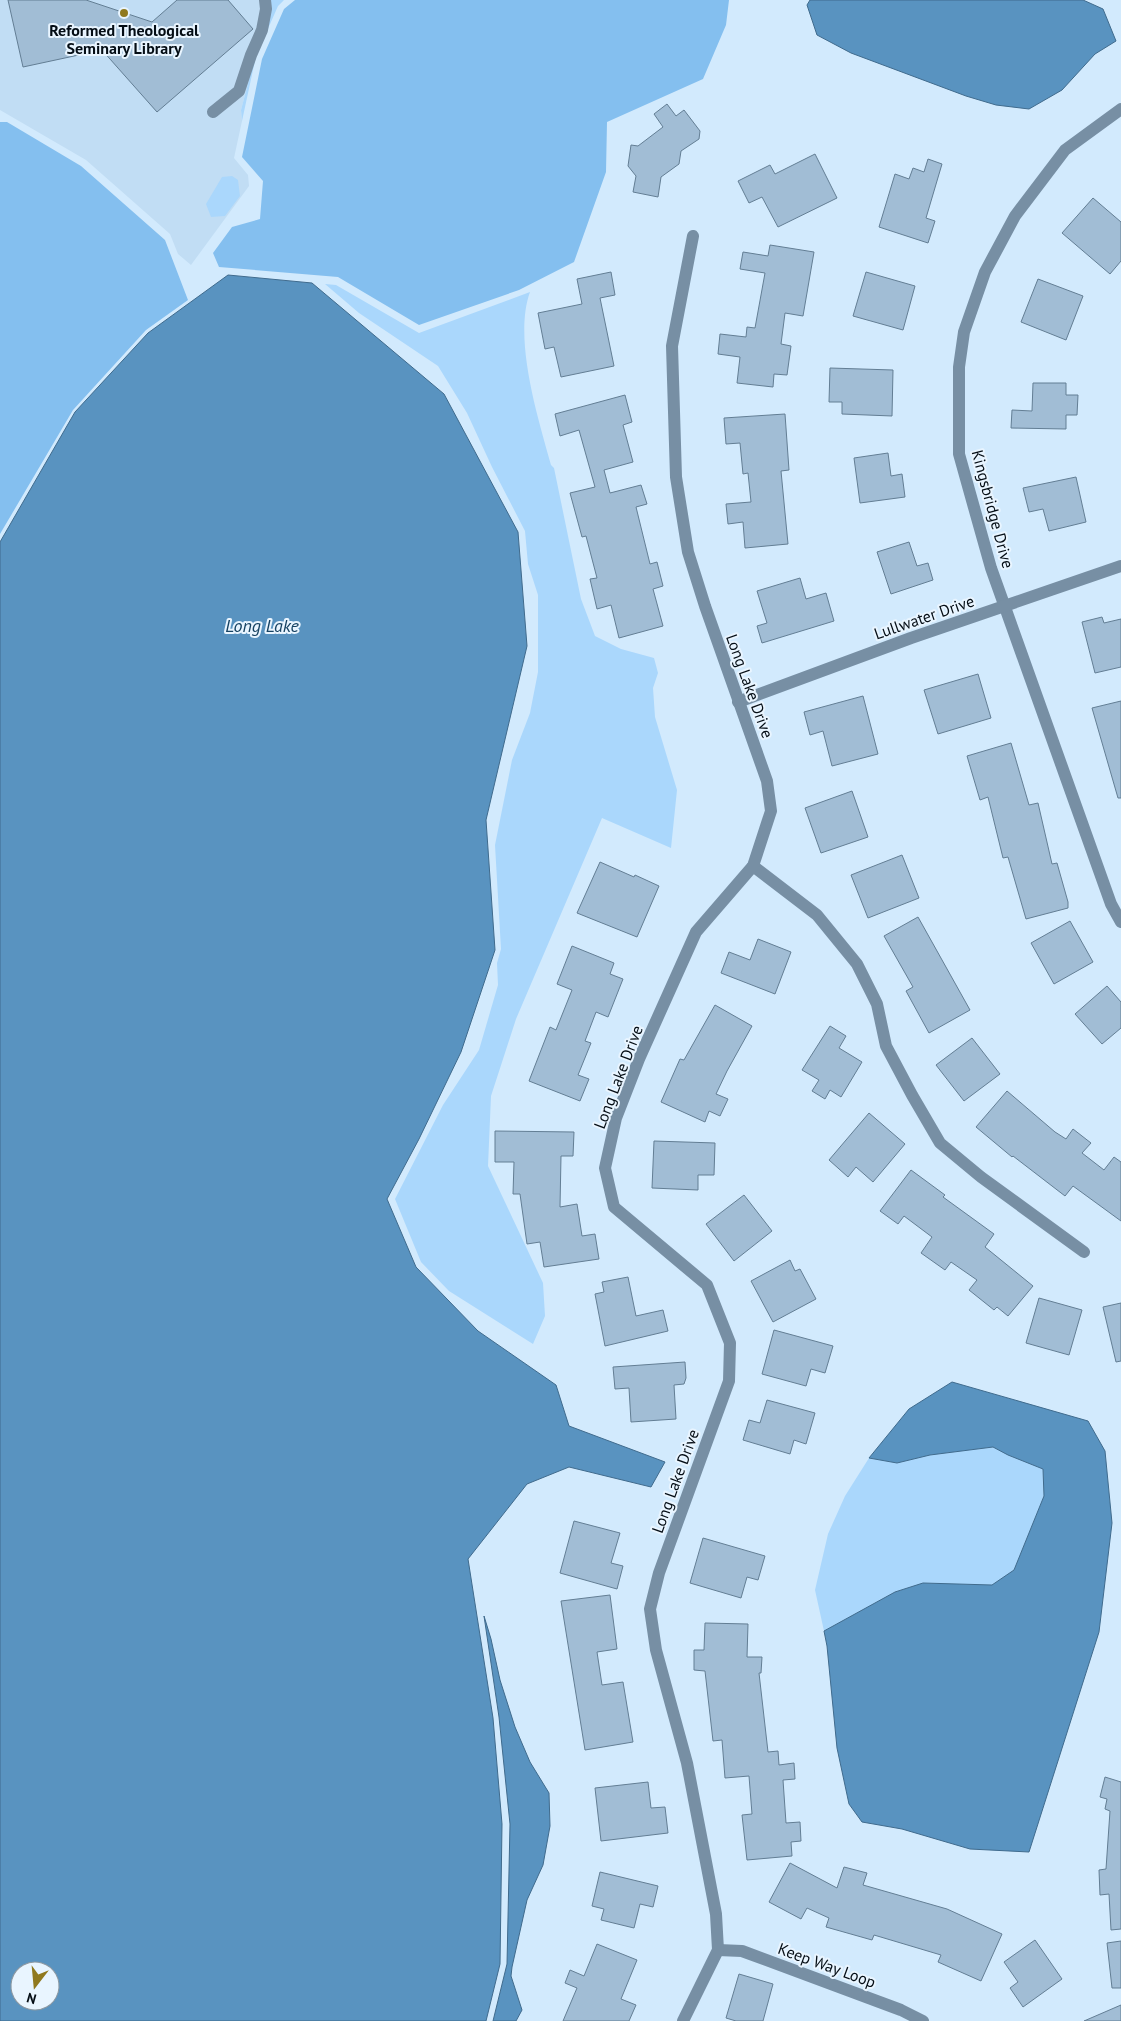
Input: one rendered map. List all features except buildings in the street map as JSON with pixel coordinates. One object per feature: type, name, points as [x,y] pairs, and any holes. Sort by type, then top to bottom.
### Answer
[{"type":"street","points":[[213,112],[239,91],[262,30],[266,9],[265,0]]},
{"type":"street","name":"Kingsbridge Drive","points":[[1121,109],[1065,150],[1015,216],[985,272],[964,332],[958,367],[959,454],[991,568],[1116,902],[1121,922]]},
{"type":"street","name":"Long Lake Drive","points":[[683,2021],[718,1950],[716,1914],[687,1764],[656,1650],[650,1609],[659,1573],[729,1381],[730,1343],[707,1285],[614,1207],[605,1168],[616,1118],[639,1059],[696,932],[753,866],[764,838],[771,811],[767,781],[738,702],[688,552],[676,477],[672,346],[694,236]]},
{"type":"street","name":"Lullwater Drive","points":[[738,702],[911,638],[1121,566]]},
{"type":"street","points":[[753,866],[817,915],[857,964],[877,1004],[886,1046],[940,1143],[981,1177],[1084,1252]]},
{"type":"street","name":"Keep Way Loop","points":[[718,1950],[742,1951],[901,2010],[923,2021]]},
{"type":"shaded area","points":[[0,0],[270,0],[241,110],[242,121],[234,158],[248,175],[249,186],[191,265],[178,254],[170,234],[86,160],[0,110]]},
{"type":"shaded area","points":[[270,0],[284,0],[278,6],[256,56],[242,121],[241,110]]},
{"type":"shaded area","points":[[295,0],[729,0],[726,25],[703,79],[607,122],[606,172],[574,262],[519,290],[419,325],[338,277],[219,267],[213,253],[232,227],[260,219],[263,181],[242,157],[262,59],[284,9]]},
{"type":"shaded area","points":[[0,122],[7,122],[81,166],[165,240],[188,300],[146,330],[73,410],[0,534]]},
{"type":"shaded area","points":[[232,176],[238,180],[240,196],[225,216],[211,217],[206,204],[222,177]]},
{"type":"shaded area","points":[[325,284],[336,285],[419,333],[530,292],[525,311],[524,332],[529,378],[551,465],[554,468],[581,599],[595,636],[621,649],[654,658],[658,673],[653,688],[655,717],[677,790],[671,848],[602,818],[516,1019],[491,1096],[488,1166],[543,1283],[545,1316],[533,1344],[449,1291],[421,1262],[395,1199],[443,1105],[479,1050],[498,985],[497,963],[501,949],[495,845],[512,760],[530,713],[538,672],[538,595],[528,564],[525,531],[467,413],[438,366],[359,313]]},
{"type":"shaded area","points":[[993,1447],[1043,1469],[1044,1496],[1014,1570],[992,1585],[923,1583],[895,1592],[824,1631],[815,1590],[828,1534],[845,1496],[869,1458],[897,1463],[930,1455]]},
{"type":"water","points":[[810,0],[1083,0],[1103,9],[1116,41],[1095,54],[1062,90],[1029,109],[996,105],[966,96],[851,53],[817,35],[807,5]]},
{"type":"water","name":"Long Lake","points":[[228,275],[312,283],[444,394],[518,532],[527,646],[486,820],[495,950],[461,1052],[419,1139],[387,1199],[416,1267],[478,1331],[556,1385],[569,1426],[665,1462],[651,1487],[569,1467],[527,1484],[468,1559],[493,1718],[502,1824],[500,1964],[486,2021],[0,2021],[0,542],[75,412],[148,333]]},
{"type":"water","points":[[952,1382],[1088,1421],[1105,1451],[1112,1523],[1099,1632],[1029,1852],[970,1849],[902,1829],[862,1822],[849,1804],[837,1748],[824,1631],[895,1592],[923,1583],[992,1585],[1014,1570],[1044,1496],[1043,1469],[993,1447],[930,1455],[897,1463],[869,1458],[909,1409]]},
{"type":"water","points":[[484,1616],[500,1680],[515,1727],[530,1762],[549,1793],[550,1826],[543,1865],[527,1900],[512,1967],[511,1976],[522,2010],[516,2021],[493,2021],[507,1964],[510,1824],[499,1717]]},
{"type":"place","name":"Reformed Theological Seminary Library","points":[[124,13]]}]
